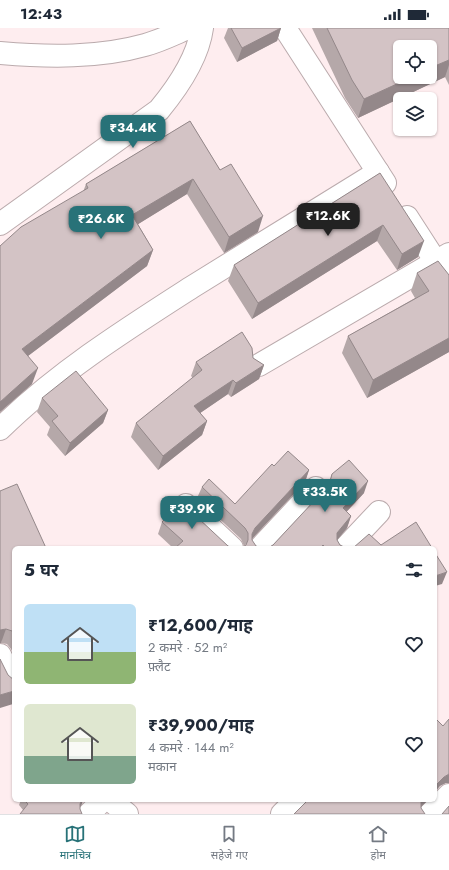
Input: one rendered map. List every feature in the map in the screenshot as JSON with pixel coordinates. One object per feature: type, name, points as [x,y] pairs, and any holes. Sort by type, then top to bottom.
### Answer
[{"type":"street","points":[[0,53],[73,56],[108,52],[146,45],[188,28]]},
{"type":"street","points":[[0,224],[159,110],[177,89],[200,40],[202,28]]},
{"type":"street","points":[[285,28],[378,172],[442,257],[449,282]]},
{"type":"street","points":[[0,429],[21,409],[96,350],[266,241],[378,172]]},
{"type":"street","points":[[259,366],[442,257]]},
{"type":"street","points":[[262,546],[316,488]]},
{"type":"street","points":[[186,505],[230,546]]},
{"type":"street","points":[[347,546],[380,512]]},
{"type":"street","points":[[0,655],[12,679]]},
{"type":"street","points":[[430,814],[449,795]]},
{"type":"street","points":[[89,814],[100,802]]},
{"type":"street","points":[[112,802],[127,814]]},
{"type":"street","points":[[282,814],[294,802]]},
{"type":"building","points":[[231,28],[281,28],[242,48]]},
{"type":"building","points":[[327,28],[449,28],[449,60],[437,65],[437,40],[393,40],[393,84],[397,84],[364,99],[352,80]]},
{"type":"building","points":[[190,121],[220,170],[231,164],[263,216],[229,237],[193,179],[132,215],[153,250],[22,349],[38,368],[0,402],[0,246],[21,227],[88,188],[86,184]]},
{"type":"building","points":[[380,173],[424,241],[402,254],[383,225],[258,303],[234,265]]},
{"type":"building","points":[[438,261],[449,275],[449,338],[373,380],[348,336],[429,291],[417,273]]},
{"type":"building","points":[[242,332],[252,348],[253,358],[264,365],[236,383],[233,380],[194,406],[207,421],[163,456],[136,423],[202,370],[196,362]]},
{"type":"building","points":[[76,371],[108,410],[70,443],[52,421],[58,416],[42,398]]},
{"type":"building","points":[[288,451],[309,470],[255,528],[252,534],[252,540],[256,546],[244,546],[248,540],[248,533],[245,528],[202,487],[209,479],[235,504],[272,464],[274,466]]},
{"type":"building","points":[[349,460],[368,481],[343,508],[351,516],[337,533],[337,540],[342,546],[271,546],[329,485],[332,474]]},
{"type":"building","points":[[17,484],[45,546],[12,546],[12,631],[6,629],[0,630],[0,491]]},
{"type":"building","points":[[181,502],[228,546],[177,546],[183,541],[162,522]]},
{"type":"building","points":[[416,522],[431,546],[355,546],[369,534],[381,545]]},
{"type":"building","points":[[437,556],[447,572],[437,575]]},
{"type":"building","points":[[0,659],[8,675],[12,678],[12,692],[0,695]]},
{"type":"building","points":[[449,719],[449,774],[437,784],[437,720],[443,726]]},
{"type":"building","points":[[26,802],[81,802],[80,809],[82,814],[20,814],[28,804]]},
{"type":"building","points":[[306,802],[421,802],[421,808],[425,814],[294,814]]},
{"type":"building","points":[[449,806],[449,814],[442,814]]}]
